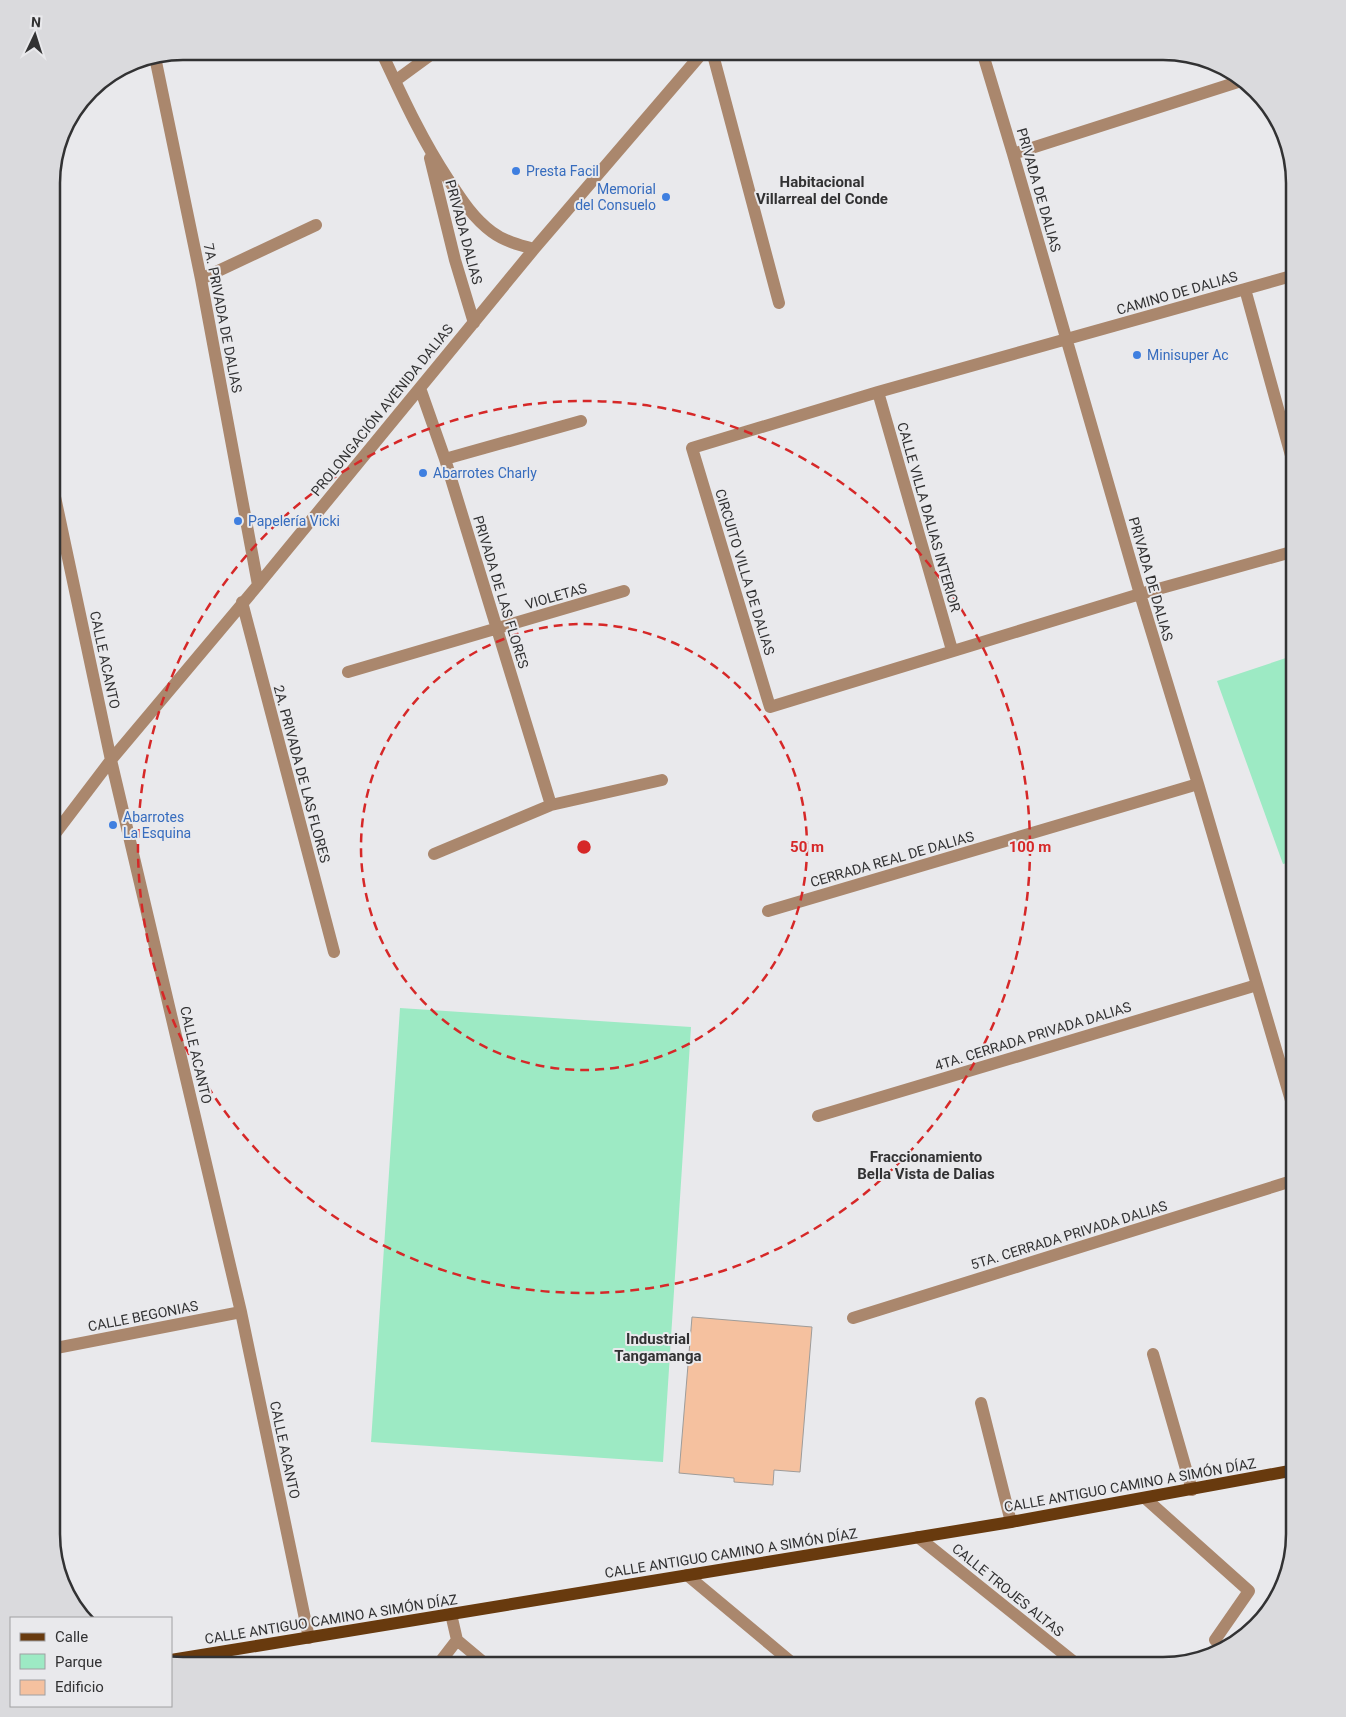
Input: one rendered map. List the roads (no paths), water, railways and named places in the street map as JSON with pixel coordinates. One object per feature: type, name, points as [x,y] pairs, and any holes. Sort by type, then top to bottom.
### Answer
[{"type":"main road","name":"CALLE ANTIGUO CAMINO A SIMÓN DÍAZ","points":[[190,1657],[1011,1522],[1286,1472]]},
{"type":"street","name":"PRIVADA DALIAS","points":[[385,60],[428,148],[463,202],[477,219],[493,233],[506,240],[534,249]]},
{"type":"street","points":[[395,81],[424,60]]},
{"type":"street","name":"PROLONGACIÓN AVENIDA DALIAS","points":[[60,827],[111,760],[258,585],[534,249],[696,60]]},
{"type":"street","points":[[714,60],[779,303]]},
{"type":"street","name":"PRIVADA DE DALIAS","points":[[984,60],[1140,594],[1286,1083]]},
{"type":"street","name":"7A. PRIVADA DE DALIAS","points":[[155,63],[201,280],[258,585]]},
{"type":"street","points":[[1013,154],[1235,83]]},
{"type":"street","name":"PRIVADA DALIAS","points":[[428,148],[455,260],[474,323]]},
{"type":"street","points":[[201,280],[316,225]]},
{"type":"street","name":"CAMINO DE DALIAS","points":[[1066,339],[1286,278]]},
{"type":"street","points":[[1245,289],[1286,437]]},
{"type":"street","name":"CIRCUITO VILLA DE DALIAS","points":[[1066,339],[878,392],[692,448],[770,707],[1140,594],[1286,553]]},
{"type":"street","name":"PRIVADA DE LAS FLORES","points":[[420,388],[445,459],[551,805]]},
{"type":"street","name":"CALLE VILLA DALIAS INTERIOR","points":[[878,392],[952,650]]},
{"type":"street","points":[[445,459],[582,421]]},
{"type":"street","name":"CALLE ACANTO","points":[[60,516],[111,760],[241,1312],[309,1638]]},
{"type":"street","name":"VIOLETAS","points":[[348,672],[624,591]]},
{"type":"street","name":"2A. PRIVADA DE LAS FLORES","points":[[242,602],[334,952]]},
{"type":"street","points":[[434,854],[551,805],[662,780]]},
{"type":"street","name":"CERRADA REAL DE DALIAS","points":[[768,911],[1198,784]]},
{"type":"street","name":"4TA. CERRADA PRIVADA DALIAS","points":[[818,1116],[1257,985]]},
{"type":"street","name":"5TA. CERRADA PRIVADA DALIAS","points":[[853,1318],[1286,1183]]},
{"type":"street","name":"CALLE BEGONIAS","points":[[60,1348],[241,1312]]},
{"type":"street","points":[[1154,1354],[1192,1490]]},
{"type":"street","points":[[981,1403],[1011,1522]]},
{"type":"street","points":[[1145,1498],[1249,1591],[1215,1640]]},
{"type":"street","name":"CALLE TROJES ALTAS","points":[[918,1537],[1068,1657]]},
{"type":"street","points":[[687,1575],[785,1657]]},
{"type":"street","points":[[451,1614],[457,1640],[477,1657]]},
{"type":"street","points":[[444,1657],[457,1640]]},
{"type":"place","name":"Presta Facil","points":[[516,171]]},
{"type":"place","name":"Memorial del Consuelo","points":[[666,197]]},
{"type":"place","name":"Minisuper Ac","points":[[1137,355]]},
{"type":"place","name":"Abarrotes Charly","points":[[423,473]]},
{"type":"place","name":"Papelería Vicki","points":[[238,521]]},
{"type":"place","name":"Abarrotes La Esquina","points":[[113,825]]},
{"type":"district","name":"Habitacional Villarreal del Conde","points":[[822,190]]},
{"type":"district","name":"Fraccionamiento Bella Vista de Dalias","points":[[926,1166]]},
{"type":"district","name":"Industrial Tangamanga","points":[[658,1348]]}]
